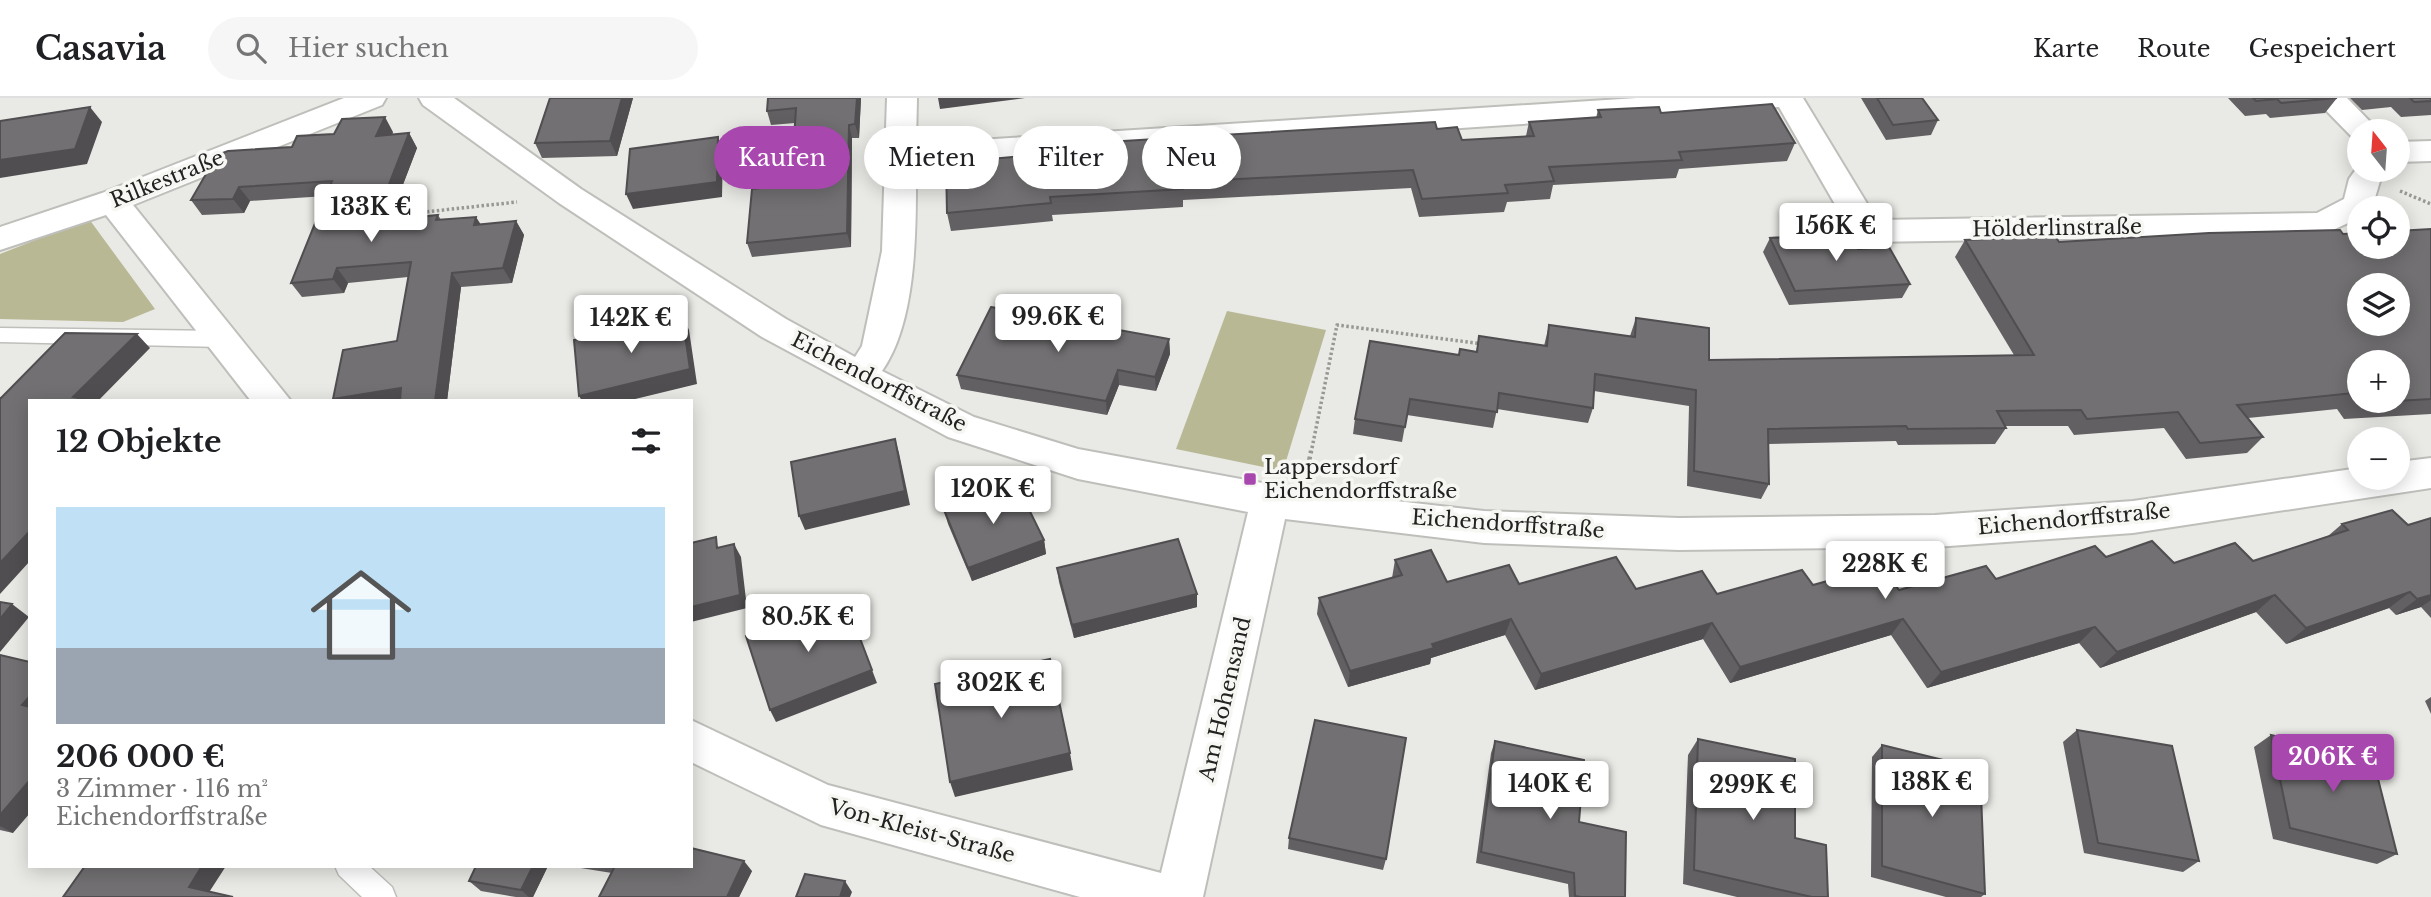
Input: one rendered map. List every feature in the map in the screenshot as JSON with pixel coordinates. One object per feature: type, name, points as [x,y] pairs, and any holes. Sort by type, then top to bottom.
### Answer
[{"type":"street","name":"Rilkestraße","points":[[0,239],[113,201],[371,98]]},
{"type":"street","name":"Eichendorffstraße","points":[[435,98],[570,196],[774,328],[860,376],[961,427],[1078,464],[1285,503],[1484,527],[1679,534],[1935,531],[2133,517],[2347,485]]},
{"type":"street","points":[[902,98],[902,126]]},
{"type":"street","points":[[999,146],[1407,110],[1781,98]]},
{"type":"street","name":"Hölderlinstraße","points":[[1788,98],[1867,231],[2322,224],[2358,205],[2364,182]]},
{"type":"street","points":[[2329,98],[2351,119]]},
{"type":"street","points":[[2410,152],[2431,151]]},
{"type":"street","points":[[860,376],[879,349],[899,251],[900,189]]},
{"type":"street","points":[[113,201],[271,399]]},
{"type":"street","points":[[2410,475],[2431,472]]},
{"type":"street","name":"Am Hohensand","points":[[1179,897],[1285,503]]},
{"type":"street","name":"Von-Kleist-Straße","points":[[693,741],[821,804],[1163,897]]},
{"type":"lane","points":[[0,335],[222,339]]},
{"type":"lane","points":[[351,868],[382,897]]},
{"type":"path","points":[[390,216],[570,196]]},
{"type":"path","points":[[1285,503],[1338,325],[1497,346]]},
{"type":"green space","points":[[89,219],[155,309],[123,322],[0,319],[0,254]]},
{"type":"green space","points":[[1227,311],[1326,330],[1283,471],[1176,449]]},
{"type":"building","points":[[550,98],[622,98],[610,141],[535,143]]},
{"type":"building","points":[[768,98],[857,98],[855,124],[849,126],[795,126],[796,108],[767,111]]},
{"type":"building","points":[[1877,98],[1922,98],[1938,120],[1893,125]]},
{"type":"building","points":[[2253,98],[2337,98],[2281,103],[2277,99],[2256,101]]},
{"type":"building","points":[[2410,98],[2431,98],[2431,101],[2414,102]]},
{"type":"building","points":[[1772,104],[1795,143],[1679,152],[1682,160],[1549,167],[1554,181],[1505,185],[1508,193],[1422,199],[1413,170],[1241,179],[1241,134],[1435,122],[1437,129],[1457,127],[1462,140],[1534,136],[1529,122],[1601,117],[1598,110],[1659,107],[1661,113]]},
{"type":"building","points":[[90,107],[75,149],[0,160],[0,121]]},
{"type":"building","points":[[385,117],[376,136],[409,133],[377,215],[400,213],[398,219],[438,215],[436,220],[476,217],[474,225],[516,221],[503,268],[452,273],[435,399],[400,399],[401,388],[333,399],[343,350],[397,341],[411,262],[337,268],[333,279],[291,283],[332,181],[239,187],[233,199],[191,200],[217,155],[228,151],[292,147],[297,136],[334,134],[342,119]]},
{"type":"building","points":[[714,138],[714,182],[626,194],[630,149]]},
{"type":"building","points":[[1142,140],[1142,189],[1183,189],[1050,197],[1051,203],[947,213],[947,189],[999,189],[999,158],[1013,157],[1013,189],[1128,189],[1128,141]]},
{"type":"building","points":[[752,189],[848,189],[847,233],[747,243]]},
{"type":"building","points":[[2431,229],[2431,399],[2410,400],[2410,350],[2347,350],[2347,394],[2237,405],[2263,437],[2200,443],[2178,412],[2087,419],[2081,410],[1997,411],[2006,428],[1908,429],[1906,426],[1768,429],[1769,484],[1694,471],[1696,390],[1595,374],[1593,408],[1499,393],[1497,412],[1410,399],[1405,427],[1355,419],[1370,341],[1459,355],[1460,349],[1477,352],[1479,336],[1547,346],[1549,325],[1635,337],[1636,318],[1709,328],[1709,360],[2034,355],[1965,240],[2055,236],[2059,242],[2209,233],[2340,230],[2343,234],[2347,234],[2347,259],[2410,259],[2410,230]]},
{"type":"building","points":[[1850,233],[1858,249],[1889,247],[1910,284],[1795,291],[1770,238]]},
{"type":"building","points":[[991,307],[1169,339],[1155,377],[1118,370],[1106,401],[957,375]]},
{"type":"building","points":[[682,315],[690,369],[579,396],[574,340]]},
{"type":"building","points":[[65,333],[137,334],[73,397],[82,399],[28,399],[28,533],[0,563],[0,398]]},
{"type":"building","points":[[895,439],[905,491],[799,516],[791,462]]},
{"type":"building","points":[[1017,485],[1044,540],[968,568],[944,510]]},
{"type":"building","points":[[2392,510],[2408,525],[2431,518],[2431,595],[2417,599],[2410,592],[2306,628],[2275,595],[2117,652],[2095,627],[1941,672],[1903,619],[1740,667],[1712,623],[1541,674],[1511,619],[1432,644],[1434,648],[1350,671],[1319,598],[1402,575],[1395,560],[1431,550],[1447,582],[1509,565],[1519,584],[1616,557],[1636,589],[1702,571],[1717,594],[1802,570],[1813,585],[1881,566],[1899,590],[1986,566],[1996,579],[2095,546],[2106,557],[2152,541],[2174,563],[2235,543],[2253,561],[2348,530],[2342,524]]},
{"type":"building","points":[[716,537],[717,548],[734,544],[740,595],[693,607],[693,543]]},
{"type":"building","points":[[1178,539],[1197,594],[1072,625],[1057,568]]},
{"type":"building","points":[[845,599],[872,670],[770,710],[746,636]]},
{"type":"building","points":[[0,602],[12,604],[0,619]]},
{"type":"building","points":[[0,655],[28,662],[28,698],[22,705],[28,706],[28,782],[0,815]]},
{"type":"building","points":[[1050,659],[1070,753],[950,782],[935,684]]},
{"type":"building","points":[[1315,720],[1406,738],[1386,859],[1289,838]]},
{"type":"building","points":[[2077,730],[2172,746],[2199,861],[2098,843]]},
{"type":"building","points":[[2271,735],[2373,759],[2397,854],[2290,828]]},
{"type":"building","points":[[1698,739],[1795,759],[1795,838],[1826,845],[1828,897],[1812,897],[1694,870]]},
{"type":"building","points":[[1495,741],[1584,760],[1579,822],[1626,832],[1625,897],[1575,896],[1574,873],[1481,852]]},
{"type":"building","points":[[1882,745],[1980,769],[1985,894],[1882,866]]},
{"type":"building","points":[[693,848],[744,861],[727,897],[599,897],[614,868],[693,868]]},
{"type":"building","points":[[84,868],[201,868],[189,887],[233,897],[63,897]]},
{"type":"building","points":[[475,868],[532,868],[521,890],[469,881]]},
{"type":"building","points":[[805,874],[845,881],[840,897],[796,897]]},
{"type":"place","name":"Lappersdorf Eichendorffstraße","points":[[1250,479]]}]
